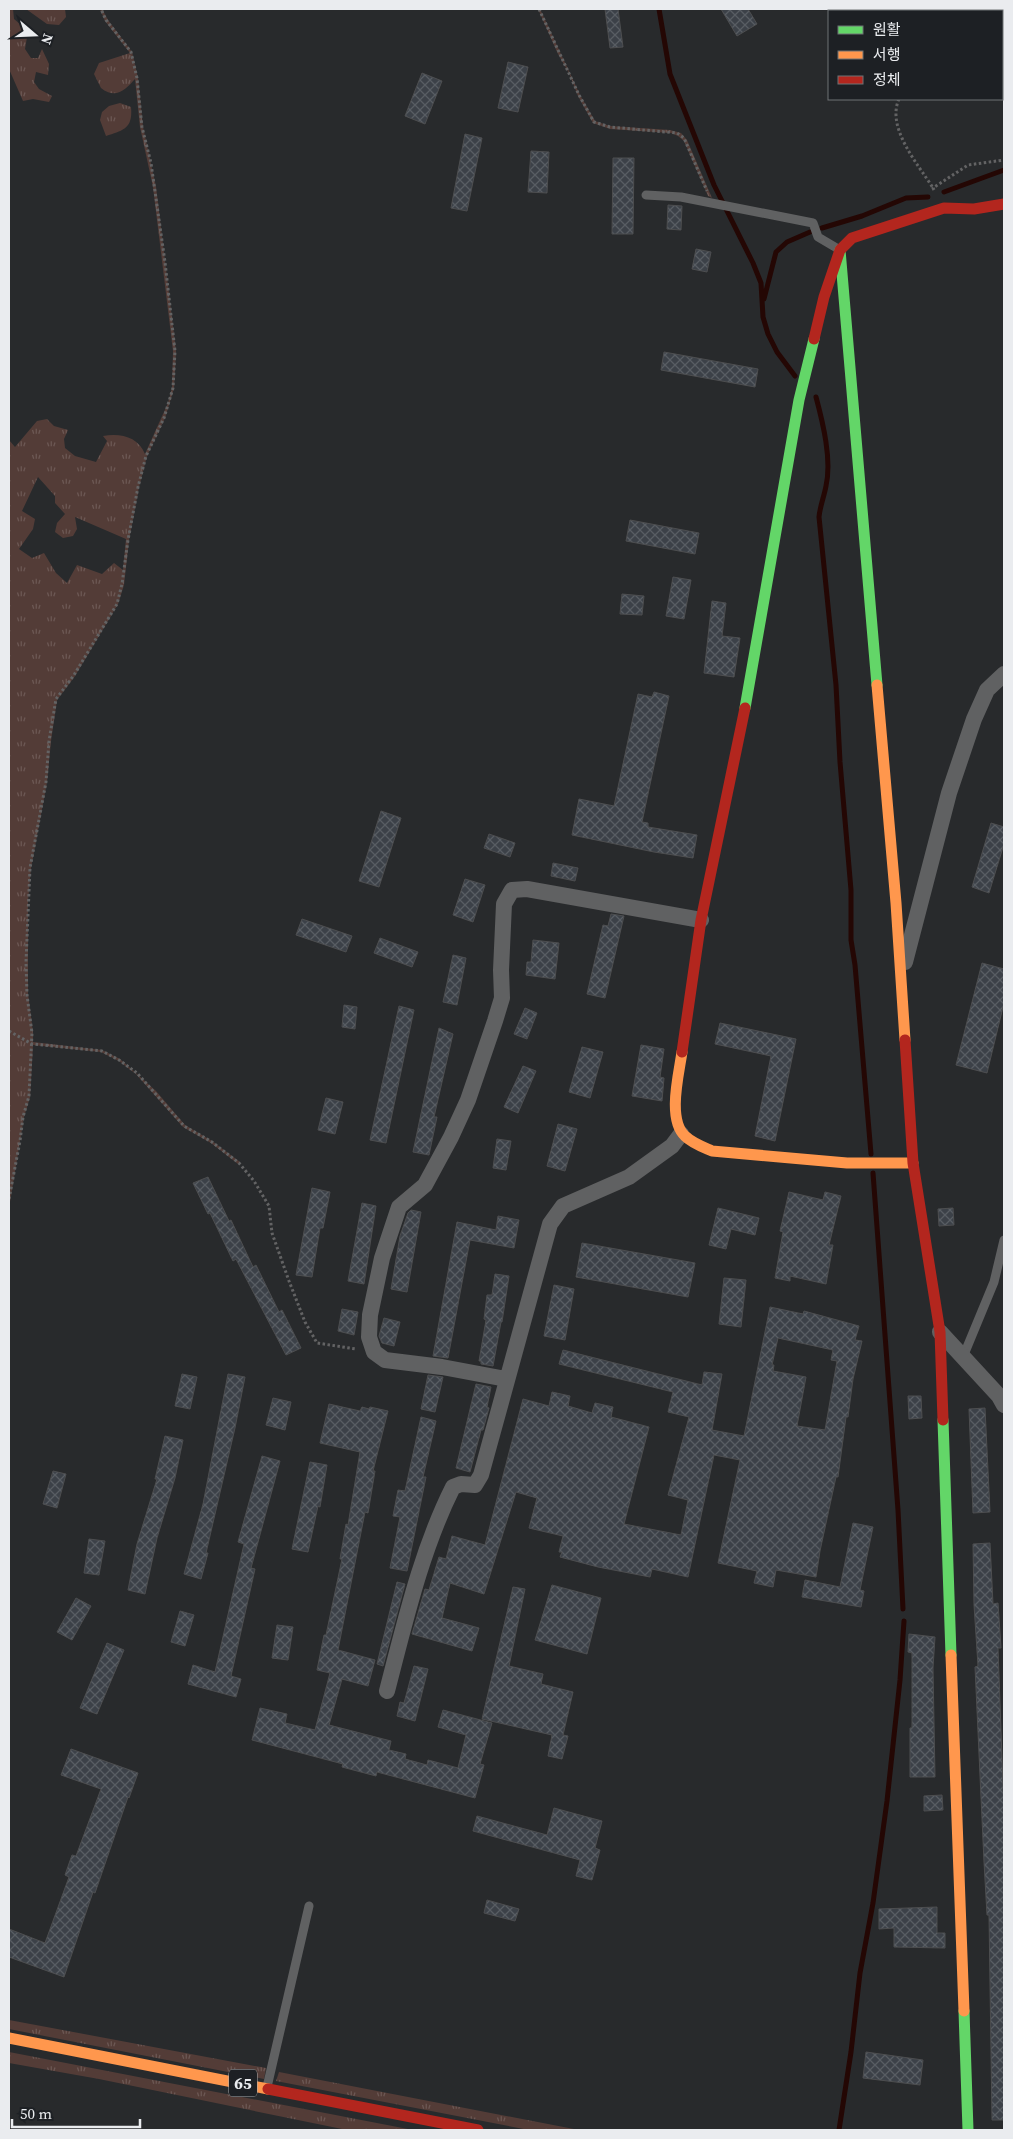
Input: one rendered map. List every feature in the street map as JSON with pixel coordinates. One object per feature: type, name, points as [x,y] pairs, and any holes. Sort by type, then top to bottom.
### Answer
[{"type":"street","points":[[913,1163],[847,1163],[712,1151],[680,1134],[675,1115],[676,1092],[701,920],[745,709],[799,400],[824,297],[840,250],[852,238],[944,208],[955,210],[989,209],[1004,204]]},
{"type":"street","points":[[840,250],[901,977],[913,1163],[940,1332],[968,2130]]},
{"type":"street","points":[[901,977],[949,792],[974,719],[987,690],[1004,674]]},
{"type":"street","points":[[506,1379],[442,1367],[385,1360],[374,1352],[369,1337],[370,1315],[382,1258],[399,1207],[426,1185],[451,1137],[468,1100],[502,998],[501,970],[504,904],[512,890],[527,888],[701,920]]},
{"type":"street","points":[[387,1691],[416,1583],[445,1503],[453,1487],[461,1484],[475,1485],[481,1474],[550,1224],[556,1213],[563,1206],[629,1177],[672,1146],[680,1134]]},
{"type":"street","points":[[940,1332],[999,1396],[1004,1405]]},
{"type":"street","name":"65","points":[[9,2038],[478,2130]]},
{"type":"lane","points":[[646,195],[681,197],[813,223],[818,237],[840,250]]},
{"type":"lane","points":[[989,209],[1004,211]]},
{"type":"lane","points":[[963,1357],[994,1282],[1004,1240]]},
{"type":"lane","points":[[267,2088],[309,1906]]},
{"type":"path","points":[[9,1199],[23,1117],[29,1096],[32,1044],[26,962],[27,900],[30,868],[48,772],[49,741],[56,699],[74,675],[117,604],[138,487],[146,456],[169,404],[174,380],[175,351],[165,262],[151,162],[142,126],[137,78],[131,52],[106,20],[101,9]]},
{"type":"path","points":[[539,9],[579,96],[594,122],[610,127],[671,131],[684,138],[713,204]]},
{"type":"path","points":[[899,100],[896,107],[897,123],[903,140],[944,208]]},
{"type":"path","points":[[932,188],[968,165],[1004,160]]},
{"type":"path","points":[[9,1031],[32,1044],[102,1051],[120,1060],[137,1073],[184,1126],[212,1142],[239,1163],[254,1181],[269,1206],[272,1233],[305,1322],[317,1343],[374,1352]]},
{"type":"green space","points":[[9,9],[13,9],[14,19],[28,31],[25,49],[31,58],[38,58],[42,49],[49,64],[48,75],[36,72],[34,82],[39,89],[52,96],[49,102],[33,99],[23,101],[9,69]]},
{"type":"green space","points":[[26,9],[65,9],[66,17],[59,25],[47,24]]},
{"type":"green space","points":[[100,9],[102,9],[132,52],[138,78],[143,127],[156,187],[176,351],[174,388],[165,418],[147,456],[129,540],[124,585],[118,604],[75,676],[57,700],[47,782],[31,868],[28,901],[28,994],[33,1042],[102,1050],[120,1059],[156,1091],[185,1125],[212,1141],[240,1162],[238,1164],[211,1143],[183,1127],[136,1074],[119,1061],[101,1052],[33,1045],[30,1097],[24,1117],[9,1208],[9,440],[15,447],[37,421],[47,419],[54,426],[68,430],[64,439],[65,448],[75,456],[96,462],[107,441],[103,436],[110,435],[122,436],[133,440],[142,448],[145,454],[168,403],[172,388],[173,351],[153,187],[140,127],[135,79],[120,92],[111,93],[101,88],[94,74],[99,63],[130,53],[105,21]],"holes":[[[38,477],[55,496],[55,503],[65,514],[57,523],[55,532],[63,538],[73,536],[77,529],[75,517],[126,539],[123,570],[114,563],[102,574],[77,565],[67,583],[56,573],[44,553],[32,558],[19,549],[33,529],[35,519],[22,511]]]},
{"type":"green space","points":[[538,9],[540,9],[580,95],[595,121],[610,126],[670,130],[681,133],[687,140],[712,198],[708,196],[684,141],[678,136],[671,133],[610,129],[593,123],[578,96]]},
{"type":"green space","points":[[120,103],[131,107],[130,120],[126,128],[106,136],[100,120],[102,112],[109,106]]},
{"type":"green space","points":[[9,2020],[266,2068],[264,2079],[9,2029]]},
{"type":"green space","points":[[9,2052],[413,2130],[347,2130],[99,2079],[9,2063]]},
{"type":"green space","points":[[279,2072],[579,2130],[529,2130],[276,2081]]},
{"type":"building","points":[[605,9],[618,9],[623,47],[610,48]]},
{"type":"building","points":[[721,9],[748,9],[757,24],[737,36]]},
{"type":"building","points":[[508,62],[528,67],[518,112],[498,108]]},
{"type":"building","points":[[422,73],[442,81],[425,124],[405,116]]},
{"type":"building","points":[[465,134],[482,138],[467,211],[451,208]]},
{"type":"building","points":[[531,151],[549,152],[547,193],[528,192]]},
{"type":"building","points":[[613,158],[634,158],[633,234],[612,234]]},
{"type":"building","points":[[668,205],[682,206],[681,230],[667,229]]},
{"type":"building","points":[[696,249],[711,252],[707,272],[692,269]]},
{"type":"building","points":[[664,352],[758,369],[755,387],[661,370]]},
{"type":"building","points":[[630,520],[699,533],[695,554],[626,541]]},
{"type":"building","points":[[673,577],[691,580],[684,619],[666,616]]},
{"type":"building","points":[[622,594],[644,596],[642,615],[620,614]]},
{"type":"building","points":[[712,601],[726,603],[722,636],[740,638],[734,677],[704,673]]},
{"type":"building","points":[[654,692],[669,696],[642,822],[648,823],[648,827],[697,835],[693,858],[572,835],[579,799],[614,806],[638,694],[652,697]]},
{"type":"building","points":[[381,811],[401,818],[379,887],[359,881]]},
{"type":"building","points":[[991,823],[1004,827],[1004,844],[989,893],[972,887]]},
{"type":"building","points":[[489,834],[515,843],[510,857],[484,848]]},
{"type":"building","points":[[553,863],[578,868],[575,881],[551,876]]},
{"type":"building","points":[[465,879],[485,885],[473,922],[453,915]]},
{"type":"building","points":[[611,914],[624,916],[605,998],[587,994],[603,925],[608,926]]},
{"type":"building","points":[[302,919],[352,936],[346,952],[296,935]]},
{"type":"building","points":[[380,938],[418,952],[412,967],[374,953]]},
{"type":"building","points":[[533,940],[559,943],[555,979],[526,975],[527,962],[531,962]]},
{"type":"building","points":[[453,955],[466,958],[457,1005],[443,1002]]},
{"type":"building","points":[[982,963],[1004,969],[1004,1003],[987,1073],[956,1065]]},
{"type":"building","points":[[344,1005],[357,1007],[355,1029],[342,1027]]},
{"type":"building","points":[[399,1006],[414,1010],[386,1143],[370,1140]]},
{"type":"building","points":[[525,1008],[537,1013],[527,1039],[514,1034]]},
{"type":"building","points":[[720,1023],[796,1039],[775,1141],[755,1136],[771,1056],[715,1044]]},
{"type":"building","points":[[439,1028],[453,1034],[434,1117],[437,1117],[429,1155],[413,1152]]},
{"type":"building","points":[[641,1045],[664,1049],[660,1077],[664,1078],[662,1101],[632,1096]]},
{"type":"building","points":[[582,1047],[603,1052],[590,1098],[569,1092]]},
{"type":"building","points":[[523,1066],[536,1071],[518,1113],[504,1107]]},
{"type":"building","points":[[326,1098],[343,1102],[335,1134],[318,1130]]},
{"type":"building","points":[[558,1124],[577,1129],[565,1171],[547,1166]]},
{"type":"building","points":[[497,1139],[511,1141],[506,1170],[493,1168]]},
{"type":"building","points":[[208,1177],[253,1267],[256,1265],[279,1312],[282,1310],[301,1348],[286,1355],[236,1259],[233,1261],[193,1183]]},
{"type":"building","points":[[312,1188],[330,1192],[323,1228],[320,1228],[312,1277],[296,1275]]},
{"type":"building","points":[[789,1192],[823,1200],[825,1192],[841,1196],[829,1245],[833,1245],[826,1284],[790,1276],[790,1281],[775,1278],[783,1232],[780,1231]]},
{"type":"building","points":[[362,1203],[376,1206],[364,1284],[348,1281]]},
{"type":"building","points":[[718,1208],[759,1218],[755,1235],[731,1229],[726,1249],[709,1245]]},
{"type":"building","points":[[953,1208],[954,1225],[939,1226],[938,1209]]},
{"type":"building","points":[[411,1210],[421,1212],[407,1292],[391,1289],[400,1236],[408,1213]]},
{"type":"building","points":[[498,1216],[519,1220],[514,1248],[470,1240],[448,1358],[433,1356],[457,1222],[496,1230]]},
{"type":"building","points":[[582,1243],[695,1263],[688,1297],[576,1277]]},
{"type":"building","points":[[495,1274],[509,1276],[493,1366],[481,1364],[481,1361],[479,1361],[486,1320],[484,1319],[487,1295],[492,1295]]},
{"type":"building","points":[[724,1278],[746,1280],[741,1327],[719,1324]]},
{"type":"building","points":[[554,1285],[574,1289],[565,1340],[544,1336]]},
{"type":"building","points":[[770,1307],[803,1314],[804,1311],[859,1326],[855,1340],[862,1341],[853,1379],[848,1417],[846,1417],[838,1477],[836,1477],[816,1577],[776,1570],[773,1587],[754,1583],[757,1571],[718,1563],[740,1460],[714,1455],[688,1577],[652,1569],[650,1577],[598,1567],[560,1557],[562,1552],[559,1552],[563,1536],[529,1528],[537,1498],[516,1492],[484,1594],[450,1583],[442,1618],[479,1628],[472,1651],[412,1634],[425,1589],[429,1590],[439,1557],[446,1559],[452,1536],[485,1545],[523,1399],[549,1406],[552,1392],[570,1396],[568,1406],[592,1413],[595,1403],[613,1407],[611,1417],[649,1427],[624,1524],[681,1535],[688,1500],[668,1495],[689,1417],[668,1412],[673,1392],[559,1364],[563,1350],[702,1385],[704,1372],[722,1374],[712,1430],[744,1436]],"holes":[[[778,1338],[833,1350],[831,1360],[837,1361],[825,1430],[797,1426],[806,1377],[773,1371],[774,1365],[772,1365]]]},
{"type":"building","points":[[342,1309],[358,1312],[354,1335],[338,1331]]},
{"type":"building","points":[[384,1318],[400,1322],[394,1346],[382,1343],[379,1336]]},
{"type":"building","points":[[182,1374],[197,1377],[190,1409],[175,1406]]},
{"type":"building","points":[[228,1374],[245,1377],[201,1579],[184,1574],[203,1504]]},
{"type":"building","points":[[428,1375],[443,1377],[435,1412],[421,1409]]},
{"type":"building","points":[[476,1384],[491,1387],[487,1407],[489,1408],[470,1472],[456,1468]]},
{"type":"building","points":[[908,1396],[921,1396],[922,1418],[909,1419]]},
{"type":"building","points":[[273,1398],[291,1402],[285,1430],[266,1425]]},
{"type":"building","points":[[329,1404],[360,1411],[362,1407],[369,1409],[370,1407],[388,1411],[373,1471],[375,1471],[368,1513],[365,1512],[338,1650],[375,1660],[368,1686],[342,1679],[329,1725],[391,1741],[389,1750],[406,1754],[405,1759],[427,1765],[428,1760],[458,1768],[466,1735],[438,1727],[443,1710],[492,1723],[480,1764],[484,1765],[475,1798],[377,1772],[376,1776],[342,1767],[343,1764],[252,1740],[260,1708],[287,1714],[285,1723],[315,1730],[330,1673],[317,1670],[342,1559],[340,1559],[346,1524],[348,1525],[360,1452],[320,1443]]},
{"type":"building","points":[[985,1408],[990,1512],[973,1513],[969,1409]]},
{"type":"building","points":[[421,1417],[436,1421],[423,1477],[426,1477],[407,1571],[390,1568],[400,1517],[393,1516],[398,1490],[405,1491]]},
{"type":"building","points":[[165,1436],[183,1440],[175,1478],[157,1538],[145,1594],[128,1590],[137,1544],[157,1479],[155,1479]]},
{"type":"building","points":[[262,1456],[280,1461],[251,1568],[255,1569],[231,1676],[241,1679],[236,1697],[188,1684],[193,1665],[215,1672],[244,1544],[238,1542]]},
{"type":"building","points":[[310,1462],[327,1465],[320,1507],[318,1506],[308,1552],[292,1549]]},
{"type":"building","points":[[53,1471],[66,1474],[57,1508],[43,1504]]},
{"type":"building","points":[[853,1523],[873,1527],[860,1590],[864,1591],[861,1607],[802,1597],[805,1580],[840,1587]]},
{"type":"building","points":[[89,1539],[105,1541],[99,1575],[84,1573]]},
{"type":"building","points":[[990,1543],[993,1604],[998,1603],[1001,1648],[998,1648],[1004,1813],[1004,2120],[992,2120],[989,1915],[987,1915],[984,1862],[975,1667],[978,1666],[973,1544]]},
{"type":"building","points":[[397,1582],[405,1584],[383,1666],[377,1664]]},
{"type":"building","points":[[552,1585],[601,1598],[587,1654],[535,1640]]},
{"type":"building","points":[[513,1587],[525,1589],[509,1666],[543,1674],[541,1684],[573,1692],[563,1735],[568,1736],[562,1759],[548,1756],[552,1735],[482,1719]]},
{"type":"building","points":[[76,1598],[91,1606],[72,1640],[57,1632]]},
{"type":"building","points":[[180,1611],[194,1615],[185,1646],[171,1642]]},
{"type":"building","points":[[277,1625],[293,1627],[288,1660],[272,1658]]},
{"type":"building","points":[[909,1634],[935,1637],[933,1668],[935,1777],[910,1777],[912,1653],[908,1652]]},
{"type":"building","points":[[107,1643],[124,1650],[97,1714],[80,1708]]},
{"type":"building","points":[[414,1666],[428,1669],[415,1721],[397,1716],[400,1702],[404,1703]]},
{"type":"building","points":[[71,1749],[138,1773],[95,1893],[93,1892],[64,1977],[9,1957],[9,1929],[45,1943],[69,1877],[65,1875],[72,1855],[76,1856],[101,1789],[61,1775]]},
{"type":"building","points":[[942,1795],[943,1810],[924,1811],[924,1796]]},
{"type":"building","points":[[554,1808],[602,1821],[595,1848],[600,1850],[592,1880],[576,1876],[580,1860],[473,1831],[477,1816],[547,1835]]},
{"type":"building","points":[[487,1900],[519,1909],[515,1921],[484,1913]]},
{"type":"building","points":[[937,1907],[937,1933],[945,1933],[945,1948],[894,1947],[894,1928],[879,1929],[879,1909]]},
{"type":"building","points":[[866,2052],[923,2060],[920,2085],[863,2078]]},
{"type":"waterway","points":[[659,9],[670,74],[714,185],[761,283],[763,317],[768,334],[777,352],[795,376]]},
{"type":"waterway","points":[[944,192],[1004,170]]},
{"type":"waterway","points":[[822,228],[862,216],[906,198],[928,197]]},
{"type":"waterway","points":[[764,299],[776,252],[787,242],[810,232]]},
{"type":"waterway","points":[[816,397],[824,430],[828,465],[828,476],[819,517],[836,685],[840,762],[851,890],[851,940],[855,965],[871,1154]]},
{"type":"waterway","points":[[873,1173],[898,1510],[903,1609]]},
{"type":"waterway","points":[[839,2130],[851,2052],[860,1973],[873,1903],[887,1801],[900,1680],[904,1621]]},
{"type":"traffic: fast","points":[[840,250],[877,685]]},
{"type":"traffic: fast","points":[[745,708],[799,400],[814,339]]},
{"type":"traffic: fast","points":[[943,1420],[951,1655]]},
{"type":"traffic: fast","points":[[964,2011],[968,2130]]},
{"type":"traffic: slow","points":[[877,685],[896,903],[905,1040]]},
{"type":"traffic: slow","points":[[682,1052],[675,1108],[680,1128],[685,1136],[698,1145],[712,1151],[847,1163],[913,1163]]},
{"type":"traffic: slow","points":[[951,1655],[964,2011]]},
{"type":"traffic: slow","points":[[9,2038],[268,2089]]},
{"type":"traffic: jam","points":[[814,339],[824,297],[840,250],[852,238],[944,208],[974,209],[1004,204]]},
{"type":"traffic: jam","points":[[682,1052],[701,920],[745,708]]},
{"type":"traffic: jam","points":[[905,1040],[913,1163],[940,1332],[943,1420]]},
{"type":"traffic: jam","points":[[268,2089],[478,2130]]}]
